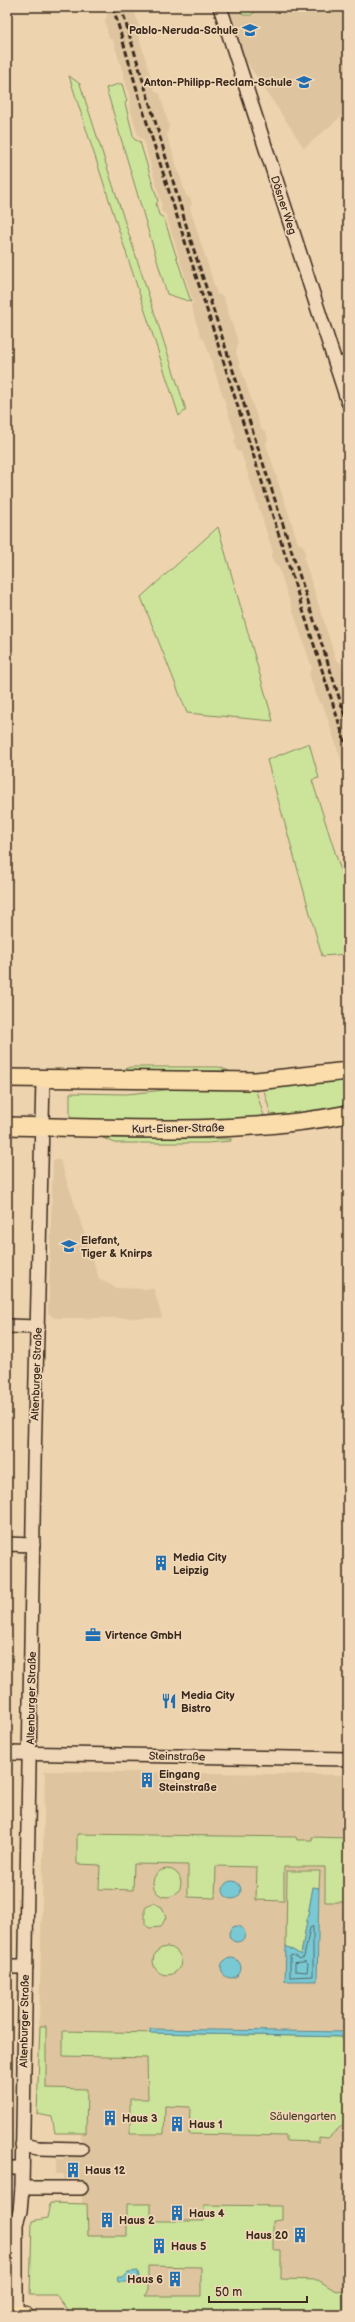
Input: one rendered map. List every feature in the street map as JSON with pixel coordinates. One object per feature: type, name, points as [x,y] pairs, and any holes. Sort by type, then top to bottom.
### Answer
[{"type":"main road","points":[[7,1078],[256,1081],[348,1071]]},
{"type":"main road","name":"Kurt-Eisner-Straße","points":[[7,1126],[224,1127],[292,1122],[348,1114]]},
{"type":"street","name":"Dösner Weg","points":[[220,7],[343,364],[348,402]]},
{"type":"street","name":"Altenburger Straße","points":[[16,2314],[16,2224],[20,2211],[22,2188],[43,1079]]},
{"type":"street","points":[[7,1326],[38,1327]]},
{"type":"street","points":[[7,1544],[33,1545]]},
{"type":"street","name":"Steinstraße","points":[[7,1753],[348,1759]]},
{"type":"street","points":[[7,1967],[26,1967]]},
{"type":"street","points":[[22,2145],[38,2148],[81,2149]]},
{"type":"street","points":[[7,2168],[22,2168]]},
{"type":"street","points":[[22,2188],[82,2188]]},
{"type":"shaded area","points":[[104,7],[131,7],[134,10],[141,32],[139,37],[155,91],[160,94],[169,126],[167,135],[186,195],[190,198],[192,203],[190,208],[217,294],[223,296],[238,342],[236,353],[261,429],[266,432],[268,439],[266,444],[298,543],[303,545],[306,554],[304,558],[336,660],[341,663],[348,685],[348,781],[323,705],[319,703],[309,674],[312,668],[278,566],[274,564],[271,556],[273,552],[241,452],[237,451],[234,442],[236,437],[205,341],[201,337],[191,306],[193,302],[166,215],[161,211],[161,201],[143,139],[138,137],[129,104],[131,100],[113,40],[109,39],[105,21],[107,16]]},
{"type":"shaded area","name":"Anton-Philipp-Reclam-Schule","points":[[227,7],[348,7],[348,111],[304,148],[240,52]]},
{"type":"shaded area","name":"Elefant, Tiger & Knirps","points":[[53,1160],[60,1160],[99,1278],[116,1288],[154,1289],[162,1318],[54,1318],[48,1313]]},
{"type":"shaded area","points":[[45,1771],[348,1775],[348,2315],[252,2315],[253,2297],[30,2295],[32,2221],[47,2218],[50,2203],[82,2203],[81,2182],[64,2182],[64,2174],[56,2174],[56,2159],[65,2159],[65,2155],[81,2155],[81,2133],[55,2133],[52,2117],[37,2114]]},
{"type":"green space","points":[[238,7],[261,7],[251,15],[243,15]]},
{"type":"green space","points":[[69,76],[80,84],[186,410],[179,416]]},
{"type":"green space","points":[[122,84],[127,101],[125,103],[134,139],[140,142],[158,201],[156,204],[159,215],[164,218],[191,302],[167,294],[106,88]]},
{"type":"green space","points":[[218,527],[273,721],[187,713],[141,597]]},
{"type":"green space","points":[[309,743],[319,778],[312,780],[348,893],[348,954],[322,956],[267,760]]},
{"type":"green space","points":[[131,1067],[219,1067],[229,1071],[119,1071]]},
{"type":"green space","points":[[348,1077],[348,1108],[272,1119],[263,1087]]},
{"type":"green space","points":[[255,1088],[265,1119],[70,1121],[70,1093],[127,1094],[174,1089]]},
{"type":"green space","points":[[103,1138],[231,1139],[231,1141],[207,1143],[115,1143]]},
{"type":"green space","points":[[77,1834],[296,1837],[297,1840],[312,1840],[312,1837],[348,1838],[348,1902],[325,1902],[325,1867],[284,1867],[284,1901],[256,1900],[257,1867],[216,1866],[215,1898],[188,1897],[188,1865],[134,1864],[133,1890],[99,1889],[100,1865],[77,1864]]},
{"type":"green space","points":[[167,1869],[177,1873],[181,1883],[177,1893],[167,1897],[157,1893],[153,1883],[157,1873]]},
{"type":"green space","points":[[287,1871],[320,1871],[319,1888],[313,1888],[301,1955],[286,1946]]},
{"type":"green space","points":[[153,1903],[162,1907],[166,1917],[161,1927],[149,1928],[145,1924],[145,1908]]},
{"type":"green space","points":[[167,1947],[177,1951],[181,1961],[177,1971],[167,1975],[157,1971],[153,1961],[157,1951]]},
{"type":"green space","points":[[40,2026],[46,2026],[46,2088],[87,2089],[86,2133],[55,2133],[52,2117],[37,2114]]},
{"type":"green space","name":"Säulengarten","points":[[63,2031],[348,2037],[348,2120],[328,2138],[319,2137],[319,2142],[286,2141],[286,2136],[189,2134],[190,2107],[165,2106],[164,2134],[130,2134],[130,2099],[148,2099],[147,2058],[63,2056]]},
{"type":"green space","points":[[50,2203],[87,2204],[88,2236],[127,2236],[127,2204],[151,2204],[151,2221],[204,2221],[204,2205],[282,2206],[282,2220],[273,2221],[273,2250],[281,2250],[281,2279],[318,2280],[334,2290],[343,2292],[343,2315],[76,2315],[69,2311],[57,2295],[30,2295],[32,2221],[47,2218]],"holes":[[[148,2266],[201,2267],[201,2296],[145,2296],[148,2292]]]},
{"type":"water","points":[[232,1881],[238,1884],[241,1890],[238,1896],[232,1899],[226,1896],[223,1890],[226,1884]]},
{"type":"water","points":[[313,1887],[319,1888],[317,1981],[285,1981],[286,1946],[301,1955]]},
{"type":"water","points":[[234,1926],[240,1926],[245,1931],[243,1940],[240,1942],[234,1942],[229,1937],[229,1931]]},
{"type":"water","points":[[231,1958],[238,1961],[241,1968],[238,1975],[231,1978],[224,1975],[221,1968],[224,1961]]},
{"type":"water","points":[[150,2029],[348,2032],[348,2037],[150,2033]]},
{"type":"water","points":[[138,2271],[139,2277],[134,2282],[118,2282],[117,2277],[123,2277],[128,2272]]},
{"type":"railway","points":[[113,7],[142,107],[348,751]]},
{"type":"railway","points":[[121,7],[190,238],[348,725]]},
{"type":"place","name":"Pablo-Neruda-Schule","points":[[250,30]]},
{"type":"place","name":"Anton-Philipp-Reclam-Schule","points":[[304,82]]},
{"type":"place","name":"Elefant, Tiger & Knirps","points":[[69,1246]]},
{"type":"place","name":"Media City Leipzig","points":[[161,1563]]},
{"type":"place","name":"Virtence GmbH","points":[[93,1635]]},
{"type":"place","name":"Media City Bistro","points":[[169,1701]]},
{"type":"place","name":"Eingang Steinstraße","points":[[147,1780]]},
{"type":"place","name":"Haus 3","points":[[110,2118]]},
{"type":"place","name":"Haus 1","points":[[177,2124]]},
{"type":"place","name":"Haus 12","points":[[73,2170]]},
{"type":"place","name":"Haus 4","points":[[177,2213]]},
{"type":"place","name":"Haus 2","points":[[107,2220]]},
{"type":"place","name":"Haus 20","points":[[300,2235]]},
{"type":"place","name":"Haus 5","points":[[159,2246]]},
{"type":"place","name":"Haus 6","points":[[175,2279]]}]
